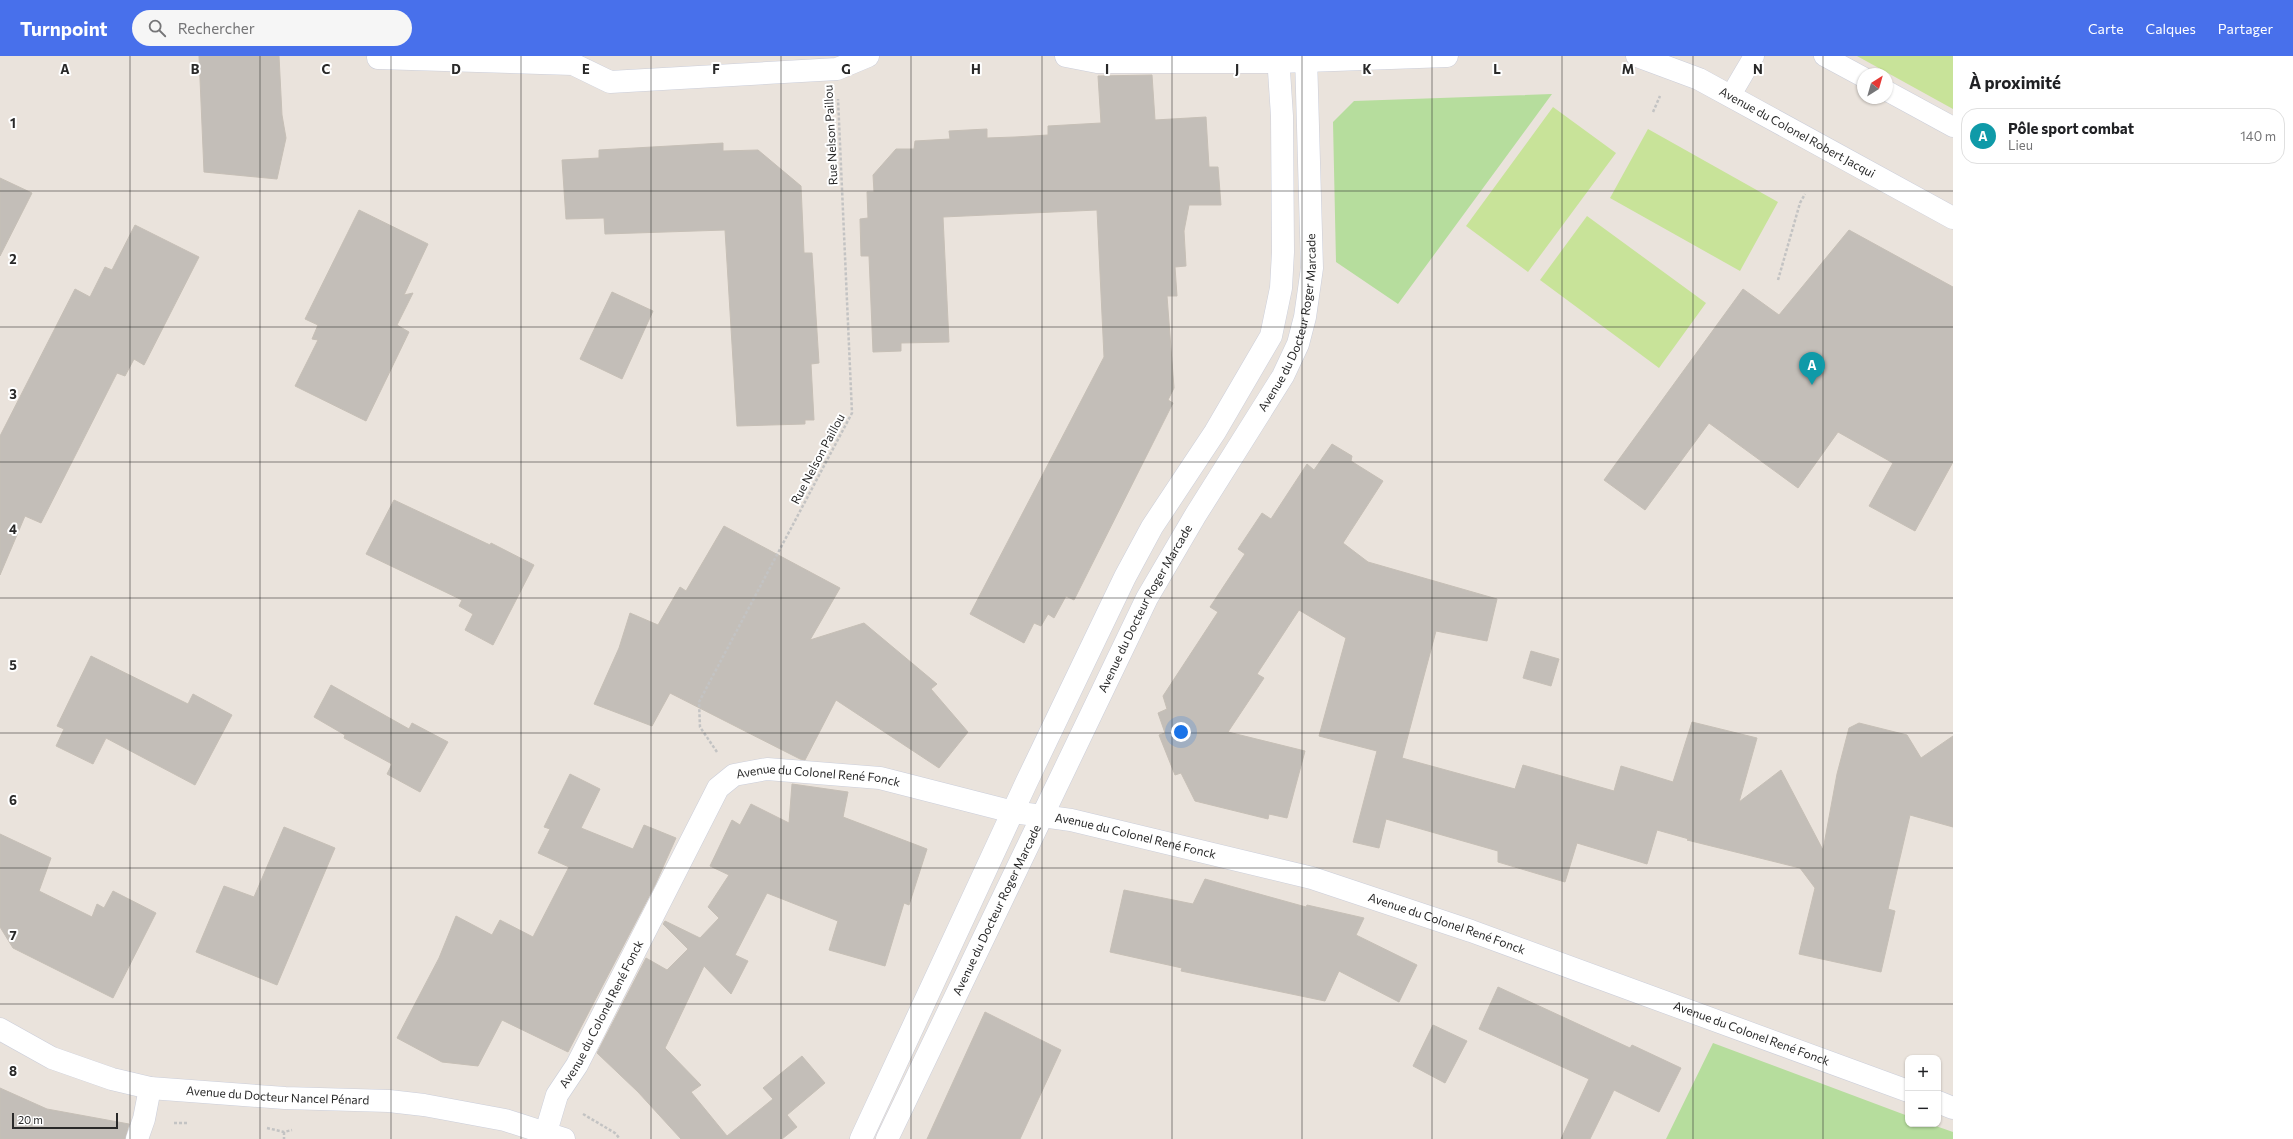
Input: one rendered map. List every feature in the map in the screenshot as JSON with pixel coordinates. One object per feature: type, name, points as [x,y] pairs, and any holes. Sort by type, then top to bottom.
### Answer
[{"type":"street","points":[[378,57],[573,64],[610,82],[837,68],[868,56]]},
{"type":"street","points":[[1066,56],[1097,62],[1447,56]]},
{"type":"street","name":"Avenue du Colonel Robert Jacqui","points":[[1637,56],[1700,79],[1953,218]]},
{"type":"street","name":"Avenue du Docteur Roger Marcade","points":[[861,1139],[1013,812],[1128,571],[1152,527],[1215,432],[1271,336],[1281,288],[1283,252],[1282,116],[1278,59]]},
{"type":"street","name":"Avenue du Docteur Roger Marcade","points":[[887,1139],[1028,844],[1044,817],[1147,598],[1195,516],[1283,376],[1298,344],[1305,318],[1312,268],[1306,59]]},
{"type":"street","name":"Avenue du Colonel René Fonck","points":[[555,1136],[557,1095],[576,1065],[718,788],[734,775],[767,769],[880,778],[1013,812],[1071,820],[1312,878],[1471,930],[1905,1090]]},
{"type":"street","name":"Avenue du Docteur Nancel Pénard","points":[[0,1029],[52,1058],[112,1078],[150,1088],[302,1099],[410,1104],[505,1120],[555,1136]]},
{"type":"street","points":[[137,1139],[144,1119],[150,1088]]},
{"type":"street","points":[[1941,1103],[1953,1108]]},
{"type":"lane","points":[[1731,95],[1754,56]]},
{"type":"lane","points":[[1824,56],[1857,74]]},
{"type":"lane","points":[[1893,94],[1953,127]]},
{"type":"path","name":"Rue Nelson Paillou","points":[[734,775],[700,727],[699,702],[852,414],[837,68]]},
{"type":"path","points":[[1778,280],[1800,202],[1804,194]]},
{"type":"path","points":[[580,1112],[615,1132],[620,1139]]},
{"type":"green space","points":[[1857,56],[1953,56],[1953,109],[1893,76],[1893,68],[1879,68]]},
{"type":"green space","points":[[1552,94],[1398,304],[1336,262],[1333,122],[1354,101]]},
{"type":"green space","points":[[1553,107],[1616,153],[1528,272],[1466,226]]},
{"type":"green space","points":[[1648,129],[1778,202],[1740,271],[1610,198]]},
{"type":"green space","points":[[1587,216],[1706,303],[1659,368],[1540,280]]},
{"type":"green space","points":[[1713,1043],[1905,1115],[1905,1127],[1939,1127],[1953,1132],[1953,1139],[1666,1139]]},
{"type":"building","points":[[199,56],[279,56],[282,115],[286,138],[277,179],[204,172]]},
{"type":"building","points":[[1152,75],[1155,120],[1206,117],[1209,167],[1218,167],[1221,205],[1189,205],[1184,231],[1186,266],[1175,267],[1177,296],[1167,296],[1174,388],[1168,400],[1173,403],[1074,600],[1066,596],[1054,618],[1048,614],[1041,626],[1034,623],[1024,643],[970,614],[1104,357],[1097,210],[943,217],[949,342],[901,343],[901,351],[873,352],[869,256],[861,256],[860,219],[868,218],[867,192],[874,192],[873,175],[896,149],[914,149],[915,141],[950,139],[949,131],[987,129],[987,138],[1015,137],[1048,135],[1048,126],[1101,123],[1098,76]]},
{"type":"building","points":[[723,143],[723,151],[758,150],[801,186],[804,253],[812,253],[819,363],[811,364],[814,420],[805,420],[805,424],[737,426],[725,230],[605,234],[604,218],[566,219],[562,160],[599,158],[599,150]]},
{"type":"building","points":[[0,178],[32,193],[0,256]]},
{"type":"building","points":[[359,210],[428,244],[404,295],[413,293],[397,325],[409,332],[366,421],[295,386],[318,340],[312,339],[318,325],[305,319]]},
{"type":"building","points":[[135,225],[199,257],[144,365],[134,359],[125,376],[117,373],[41,523],[25,516],[0,575],[0,436],[75,289],[90,297],[105,267],[112,270]]},
{"type":"building","points":[[1849,230],[1953,287],[1953,462],[1915,531],[1869,506],[1893,463],[1838,432],[1798,488],[1709,423],[1645,510],[1604,480],[1743,289],[1779,315]]},
{"type":"building","points":[[612,292],[653,311],[622,379],[580,359]]},
{"type":"building","points":[[1332,444],[1352,456],[1351,461],[1383,481],[1343,543],[1368,562],[1497,599],[1487,641],[1436,631],[1402,758],[1515,789],[1523,765],[1614,791],[1621,766],[1673,782],[1692,722],[1757,738],[1739,802],[1781,770],[1823,850],[1837,774],[1849,728],[1859,723],[1907,735],[1921,758],[1953,736],[1953,827],[1910,815],[1888,909],[1895,911],[1881,972],[1799,954],[1815,888],[1800,868],[1687,840],[1689,839],[1657,830],[1647,864],[1577,843],[1565,882],[1498,862],[1498,851],[1386,819],[1379,848],[1353,842],[1377,751],[1319,736],[1346,638],[1299,610],[1257,674],[1264,678],[1228,732],[1305,751],[1287,818],[1269,814],[1268,819],[1195,801],[1181,773],[1175,775],[1159,735],[1165,733],[1158,713],[1167,709],[1163,696],[1218,612],[1210,607],[1245,554],[1238,549],[1262,513],[1271,519],[1307,464],[1314,470]]},
{"type":"building","points":[[394,500],[490,545],[491,543],[534,565],[493,645],[465,630],[473,614],[459,606],[462,600],[366,554]]},
{"type":"building","points":[[724,526],[840,588],[810,640],[864,623],[937,684],[931,689],[968,732],[939,768],[836,700],[805,760],[800,759],[670,693],[652,726],[594,704],[619,648],[630,613],[658,625],[680,587],[686,591]]},
{"type":"building","points":[[1531,651],[1559,659],[1551,686],[1523,678]]},
{"type":"building","points":[[91,656],[188,704],[193,694],[232,715],[195,785],[106,738],[93,764],[56,746],[64,729],[57,726]]},
{"type":"building","points":[[331,685],[409,729],[412,723],[448,742],[420,792],[387,774],[392,764],[344,738],[345,735],[314,717]]},
{"type":"building","points":[[570,774],[600,789],[581,828],[633,849],[644,825],[676,838],[655,885],[568,1052],[502,1020],[478,1066],[442,1062],[397,1038],[439,958],[456,916],[492,935],[500,920],[533,937],[569,867],[538,853],[550,829],[544,827]]},
{"type":"building","points":[[792,784],[848,792],[843,817],[927,849],[909,905],[904,903],[885,966],[829,950],[838,921],[767,893],[735,955],[748,961],[731,994],[704,966],[665,1048],[701,1085],[691,1092],[727,1136],[773,1099],[763,1088],[802,1056],[825,1083],[787,1115],[797,1127],[782,1139],[681,1139],[638,1092],[597,1053],[646,958],[667,970],[688,949],[663,924],[665,921],[700,938],[719,918],[708,907],[729,875],[710,866],[732,820],[740,825],[751,804],[789,823]]},
{"type":"building","points":[[284,827],[335,848],[277,985],[196,952],[224,886],[254,897]]},
{"type":"building","points":[[0,834],[51,858],[39,891],[92,917],[97,904],[104,908],[113,891],[156,913],[113,998],[13,948],[0,927]]},
{"type":"building","points":[[1205,879],[1306,907],[1307,905],[1364,918],[1356,935],[1417,965],[1399,1002],[1339,971],[1325,1001],[1181,971],[1182,968],[1110,952],[1124,890],[1193,904]]},
{"type":"building","points":[[1498,987],[1630,1048],[1632,1045],[1681,1068],[1659,1112],[1614,1090],[1590,1139],[1561,1139],[1589,1079],[1479,1029]]},
{"type":"building","points":[[985,1012],[1061,1050],[1020,1139],[927,1139]]},
{"type":"building","points":[[1433,1025],[1467,1041],[1445,1083],[1413,1066]]},
{"type":"building","points":[[0,1088],[47,1109],[129,1124],[125,1139],[0,1139]]},
{"type":"place","name":"Pôle sport combat","points":[[1812,385]]}]
